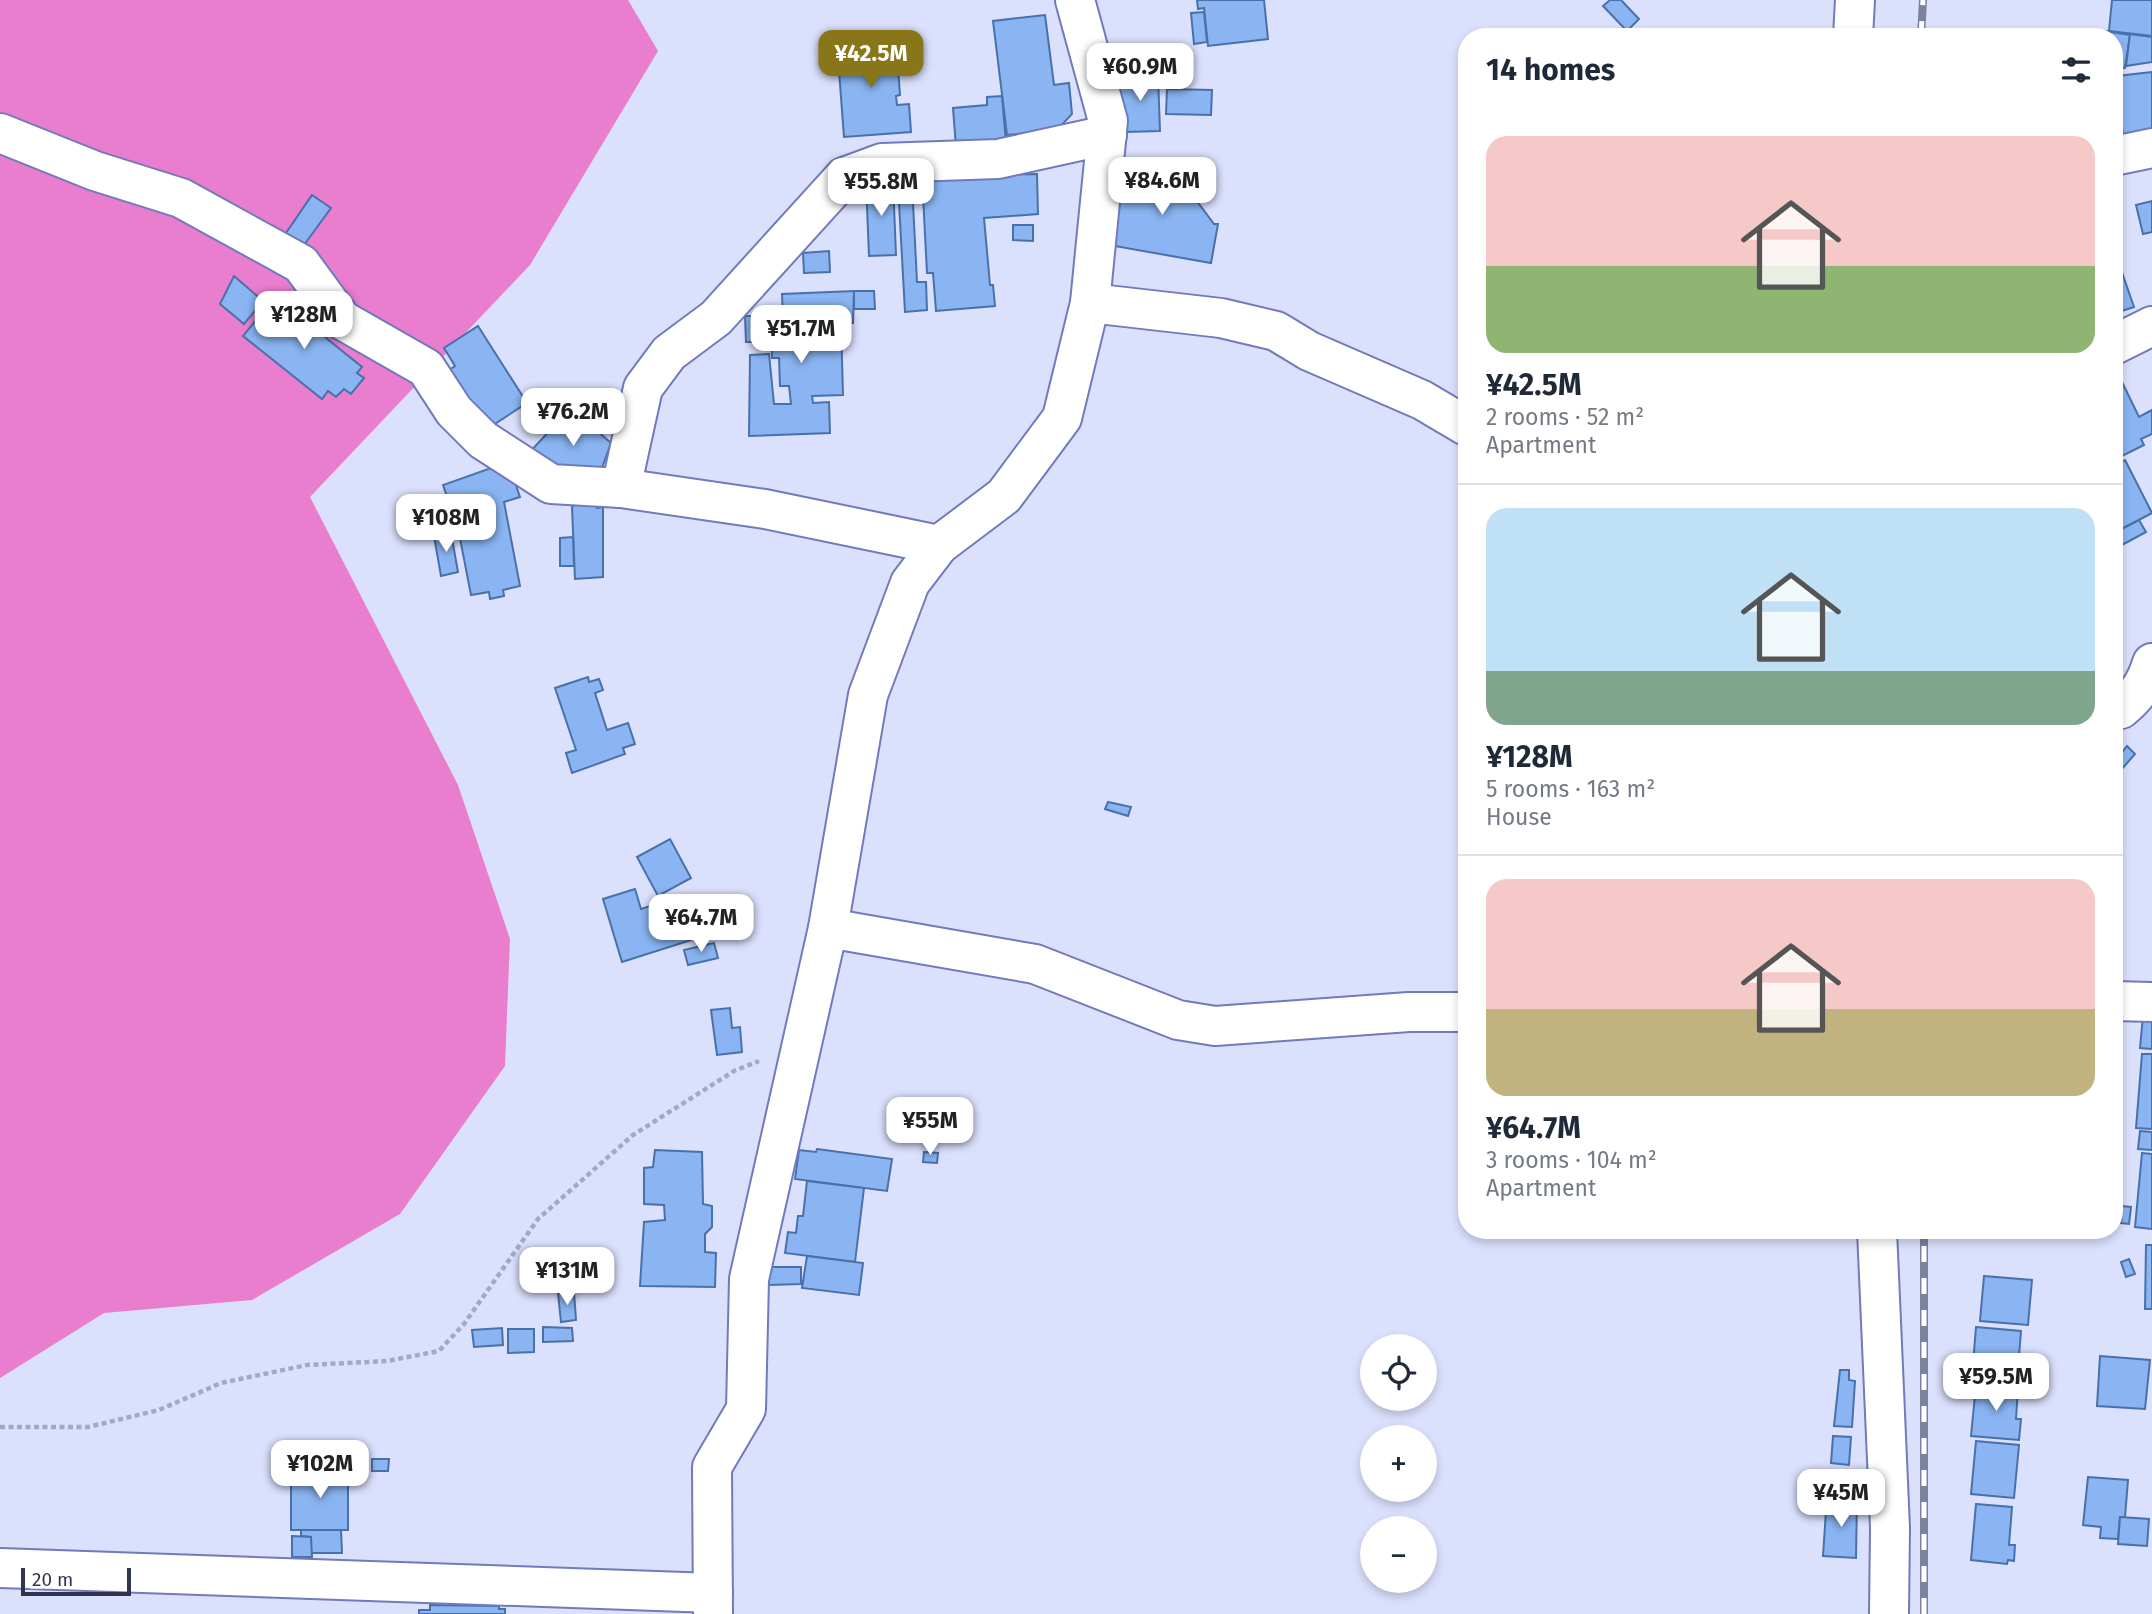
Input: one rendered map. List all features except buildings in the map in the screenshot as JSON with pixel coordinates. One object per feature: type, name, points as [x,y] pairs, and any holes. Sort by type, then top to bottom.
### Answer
[{"type":"street","points":[[0,1568],[713,1604],[712,1467],[746,1409],[749,1279],[828,928],[867,695],[910,583],[939,545],[1004,496],[1062,418],[1090,303],[1108,121],[1075,0]]},
{"type":"street","points":[[1853,28],[1855,0]]},
{"type":"street","points":[[0,133],[95,171],[181,198],[301,264],[342,320],[426,368],[454,411],[483,440],[551,484],[621,488],[765,509],[939,545]]},
{"type":"street","points":[[621,488],[643,388],[669,353],[716,318],[844,177],[882,163],[998,159],[1107,135]]},
{"type":"street","points":[[2123,154],[2152,148]]},
{"type":"street","points":[[1090,303],[1221,318],[1276,331],[1309,351],[1422,400],[1458,421]]},
{"type":"street","points":[[2123,340],[2152,326]]},
{"type":"street","points":[[2123,707],[2135,697],[2148,678],[2152,663]]},
{"type":"street","points":[[828,928],[1035,964],[1178,1020],[1216,1026],[1409,1012],[1458,1012]]},
{"type":"street","points":[[2123,1000],[2152,1002]]},
{"type":"street","points":[[1877,1239],[1890,1528],[1889,1614]]},
{"type":"path","points":[[0,1426],[88,1427],[159,1410],[221,1383],[307,1365],[387,1362],[439,1351],[464,1324],[538,1219],[633,1135],[734,1072],[762,1060],[761,1073]]},
{"type":"shaded area","points":[[0,0],[628,0],[658,51],[530,265],[310,497],[458,785],[510,939],[505,1066],[400,1214],[252,1300],[104,1313],[0,1378]]},
{"type":"railway","points":[[1921,28],[1923,0]]},
{"type":"railway","points":[[1924,1239],[1924,1614]]}]
